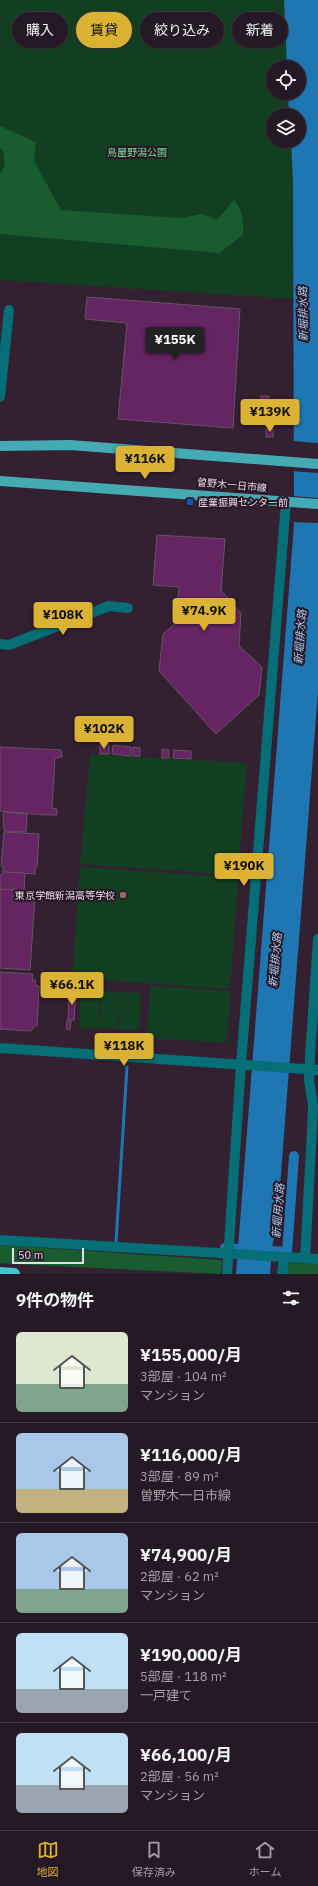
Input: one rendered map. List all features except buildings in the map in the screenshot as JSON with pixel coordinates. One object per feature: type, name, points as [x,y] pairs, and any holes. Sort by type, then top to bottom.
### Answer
[{"type":"main road","points":[[0,446],[70,445],[318,464]]},
{"type":"main road","points":[[293,462],[313,470],[318,470]]},
{"type":"main road","name":"曽野木一日市線","points":[[0,481],[318,504]]},
{"type":"street","points":[[0,397],[9,310]]},
{"type":"street","points":[[227,1274],[232,1255],[287,502]]},
{"type":"street","points":[[0,644],[9,645],[109,606],[128,608]]},
{"type":"street","points":[[305,1259],[313,1105],[309,1080],[314,1070],[318,939]]},
{"type":"street","points":[[0,1048],[246,1064],[314,1070]]},
{"type":"street","points":[[0,1240],[318,1259]]},
{"type":"street","points":[[281,1257],[282,1274]]},
{"type":"green space","name":"鳥屋野潟公園","points":[[0,0],[318,0],[318,177],[293,182],[293,299],[0,280]]},
{"type":"green space","points":[[0,126],[36,142],[34,161],[61,210],[180,218],[203,214],[217,220],[234,200],[242,216],[243,235],[219,253],[0,234],[0,174],[5,165],[3,150],[0,148]]},
{"type":"green space","points":[[90,754],[247,763],[238,875],[80,864]]},
{"type":"green space","points":[[80,867],[238,878],[230,989],[72,978]]},
{"type":"green space","points":[[150,986],[231,991],[227,1043],[147,1038]]},
{"type":"green space","points":[[81,990],[100,991],[98,1029],[79,1028]]},
{"type":"green space","points":[[101,991],[121,992],[118,1029],[99,1028]]},
{"type":"green space","points":[[121,992],[141,993],[139,1030],[119,1030]]},
{"type":"green space","points":[[0,1245],[222,1260],[221,1274],[0,1263]]},
{"type":"green space","points":[[288,1263],[318,1264],[318,1274],[286,1274]]},
{"type":"water","name":"新堀排水路","points":[[284,0],[318,0],[318,691],[277,1226],[272,1247],[270,1274],[236,1274],[294,524],[293,182],[291,148],[306,148],[306,108],[289,108],[288,100],[306,100],[306,60],[287,60],[288,12],[285,12]]},
{"type":"pier","points":[[292,441],[318,443],[318,473],[292,471]]},
{"type":"pier","points":[[292,496],[318,498],[318,523],[292,522]]},
{"type":"waterway","points":[[116,1242],[127,1067]]},
{"type":"waterway","name":"新堀用水路","points":[[225,1254],[225,1248],[287,1252],[294,1156]]},
{"type":"place","name":"産業振興センター前","points":[[190,502]]},
{"type":"place","name":"東京学館新潟高等学校","points":[[123,895]]}]
